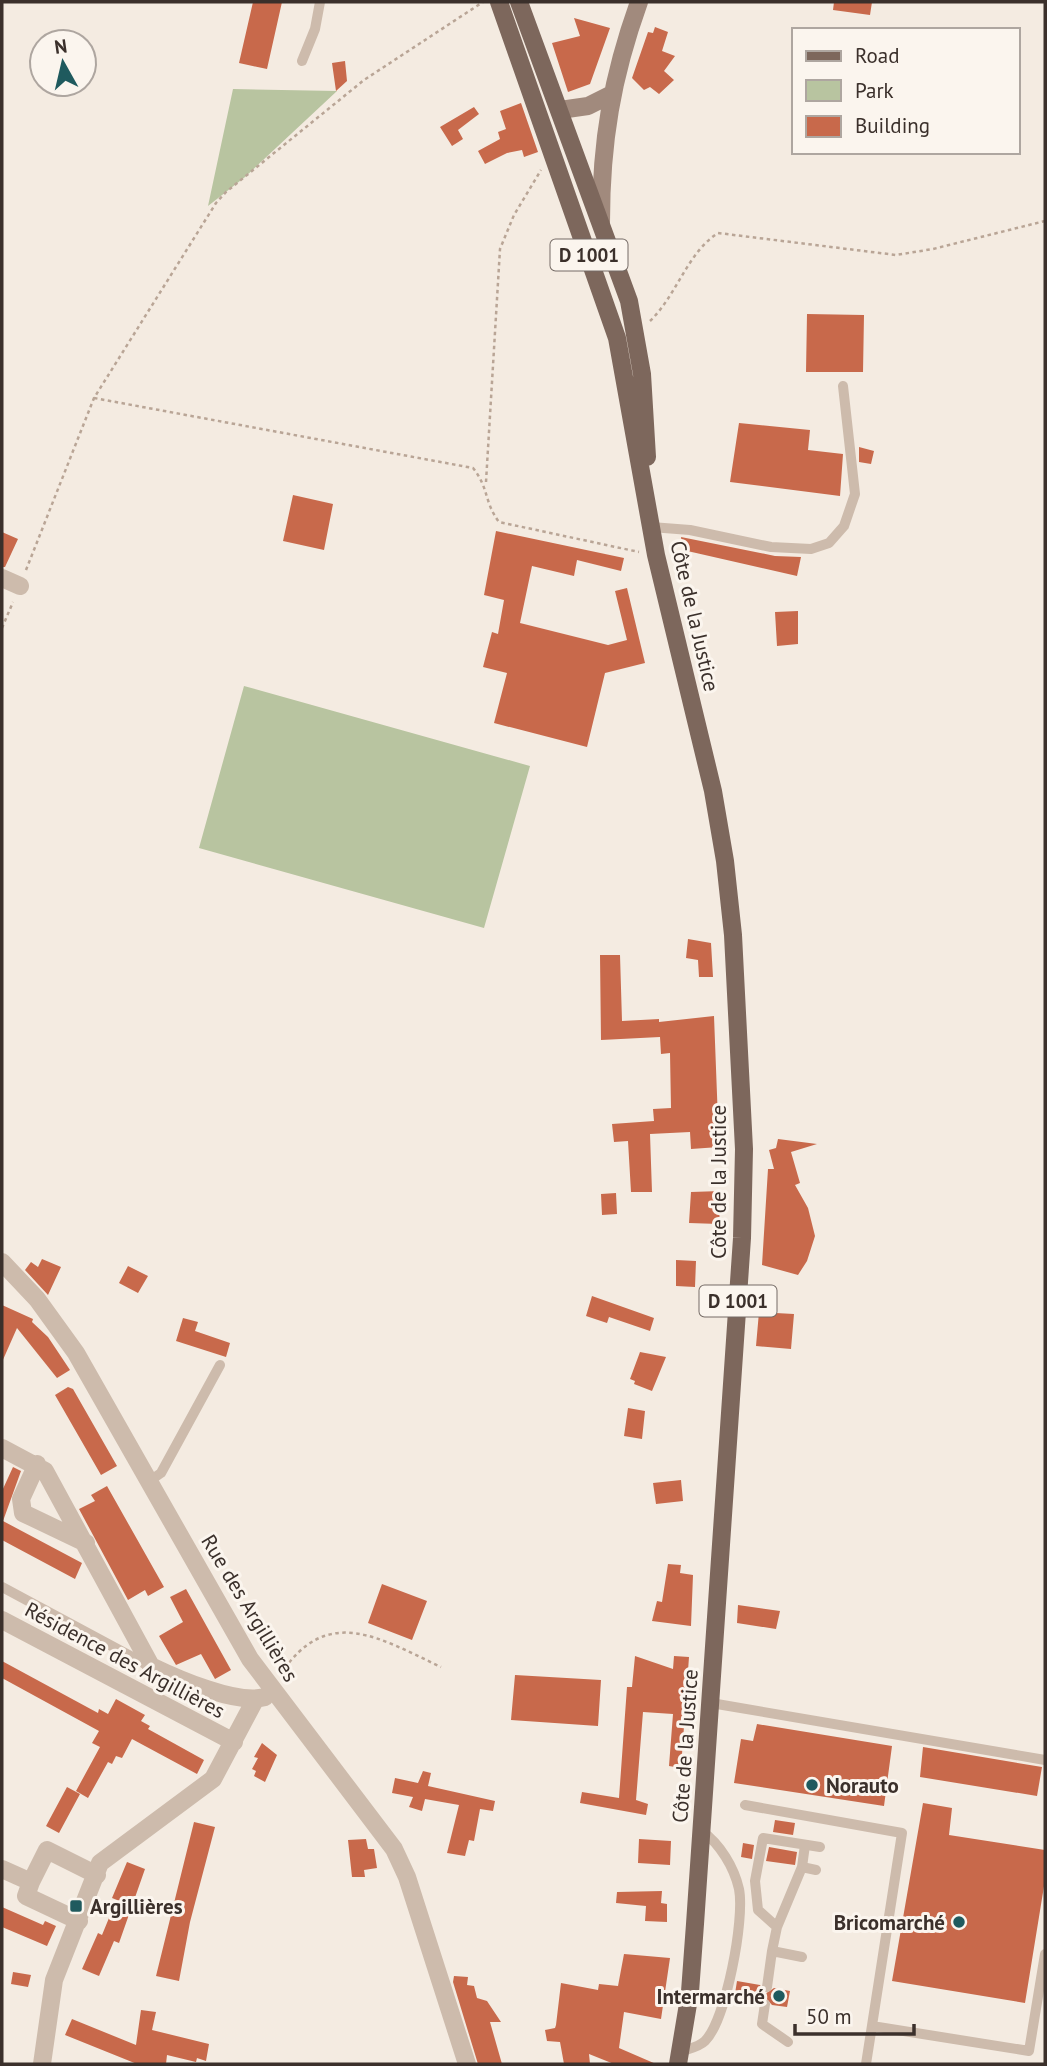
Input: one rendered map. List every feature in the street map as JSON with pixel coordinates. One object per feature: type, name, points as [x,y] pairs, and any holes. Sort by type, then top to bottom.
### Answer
[{"type":"main road","name":"Côte de la Justice","points":[[499,2],[617,338],[656,555],[713,790],[725,861],[733,935],[744,1149],[742,1238],[690,1992],[679,2058]]},
{"type":"main road","name":"Côte de la Justice","points":[[519,2],[601,222],[637,333],[646,430],[650,521]]},
{"type":"main road","points":[[601,222],[602,160],[610,94],[639,2]]},
{"type":"main road","points":[[560,110],[588,106],[610,94]]},
{"type":"street","points":[[2,578],[20,586]]},
{"type":"street","name":"Rue des Argillières","points":[[2,1262],[56,1323],[250,1659],[394,1849],[407,1877],[467,2064]]},
{"type":"street","points":[[2,1448],[37,1464],[45,1471],[151,1666],[209,1689],[255,1700]]},
{"type":"street","points":[[37,1464],[20,1499],[23,1513],[86,1543]]},
{"type":"street","name":"Résidence des Argillières","points":[[2,1620],[234,1742],[213,1779],[100,1863],[54,1980],[42,2064]]},
{"type":"street","points":[[234,1742],[255,1700],[273,1691]]},
{"type":"street","points":[[79,1921],[26,1896],[31,1882],[47,1850],[96,1875]]},
{"type":"street","points":[[2,1869],[31,1882]]},
{"type":"lane","points":[[302,61],[315,29],[320,2]]},
{"type":"lane","points":[[650,521],[771,547],[811,548],[829,543],[844,526],[855,494],[843,386]]},
{"type":"lane","points":[[148,1482],[161,1473],[220,1365]]},
{"type":"lane","points":[[2,1587],[151,1666]]},
{"type":"lane","points":[[710,1703],[1045,1760]]},
{"type":"lane","points":[[745,1805],[902,1833],[866,2064]]},
{"type":"lane","points":[[679,2058],[703,2043],[723,2010],[741,1905],[738,1887],[717,1842],[702,1831]]},
{"type":"lane","points":[[777,1927],[758,1910],[755,1881],[763,1838],[820,1847]]},
{"type":"lane","points":[[767,1987],[777,1927],[802,1867],[805,1844]]},
{"type":"lane","points":[[802,1867],[816,1870]]},
{"type":"lane","points":[[772,1951],[802,1957]]},
{"type":"lane","points":[[872,2028],[1029,2051],[1045,1954]]},
{"type":"lane","points":[[765,2004],[762,2024],[788,2042]]},
{"type":"path","points":[[2,628],[94,398],[150,305],[226,192],[364,80],[483,2]]},
{"type":"path","points":[[552,152],[520,204],[500,249],[485,484],[488,508],[499,522],[656,555]]},
{"type":"path","points":[[637,333],[670,296],[702,243],[718,233],[896,256],[1045,221]]},
{"type":"path","points":[[94,398],[473,468],[485,484]]},
{"type":"path","points":[[273,1691],[295,1652],[312,1640],[334,1632],[374,1636],[441,1667]]},
{"type":"green space","points":[[233,89],[337,91],[245,177],[208,206]]},
{"type":"green space","points":[[244,686],[530,766],[484,928],[199,848]]},
{"type":"building","points":[[253,2],[282,2],[267,69],[239,63]]},
{"type":"building","points":[[834,2],[872,2],[870,15],[833,10]]},
{"type":"building","points":[[574,18],[610,28],[590,84],[568,92],[552,43],[580,36]]},
{"type":"building","points":[[655,27],[668,32],[662,51],[675,56],[664,71],[674,80],[659,94],[650,87],[644,90],[632,78],[648,32],[653,33]]},
{"type":"building","points":[[345,61],[347,81],[336,91],[332,63]]},
{"type":"building","points":[[521,103],[538,152],[524,157],[522,150],[507,153],[485,164],[478,151],[500,139],[498,132],[506,129],[500,111]]},
{"type":"building","points":[[474,107],[479,114],[458,130],[463,139],[452,146],[440,127]]},
{"type":"building","points":[[807,314],[864,315],[863,372],[806,372]]},
{"type":"building","points":[[739,423],[810,430],[808,450],[843,454],[840,496],[730,482]]},
{"type":"building","points":[[859,447],[874,451],[871,464],[859,462]]},
{"type":"building","points":[[293,495],[333,504],[324,550],[283,541]]},
{"type":"building","points":[[496,531],[624,558],[621,571],[577,560],[574,576],[532,566],[520,623],[608,645],[627,640],[615,591],[627,588],[645,663],[605,673],[587,747],[494,723],[507,673],[483,667],[492,632],[498,634],[504,600],[484,595]]},
{"type":"building","points":[[2,532],[18,539],[5,567],[2,567]]},
{"type":"building","points":[[681,537],[775,556],[801,557],[797,576],[683,550]]},
{"type":"building","points":[[798,611],[798,644],[777,646],[775,612]]},
{"type":"building","points":[[688,939],[711,943],[713,977],[699,977],[698,960],[686,958]]},
{"type":"building","points":[[600,955],[620,955],[622,1021],[659,1019],[659,1022],[714,1016],[719,1147],[691,1149],[690,1132],[650,1134],[652,1192],[631,1192],[628,1141],[614,1142],[612,1124],[654,1121],[653,1109],[671,1108],[670,1053],[661,1054],[660,1037],[601,1040]]},
{"type":"building","points":[[778,1139],[817,1144],[791,1152],[800,1183],[795,1185],[808,1208],[815,1236],[807,1261],[798,1275],[762,1265],[768,1169],[774,1169],[769,1150],[776,1148]]},
{"type":"building","points":[[721,1191],[719,1224],[689,1223],[691,1192]]},
{"type":"building","points":[[616,1193],[617,1214],[602,1215],[601,1194]]},
{"type":"building","points":[[42,1259],[61,1267],[48,1295],[25,1270],[31,1262],[38,1267]]},
{"type":"building","points":[[676,1260],[696,1261],[695,1287],[676,1286]]},
{"type":"building","points":[[128,1266],[148,1276],[138,1293],[119,1283]]},
{"type":"building","points":[[592,1296],[654,1318],[650,1331],[609,1317],[607,1323],[586,1316]]},
{"type":"building","points":[[2,1305],[33,1319],[32,1322],[48,1337],[70,1370],[57,1378],[17,1328],[2,1362]]},
{"type":"building","points":[[759,1312],[794,1314],[791,1349],[756,1346]]},
{"type":"building","points":[[183,1318],[198,1322],[195,1331],[230,1343],[226,1357],[176,1341]]},
{"type":"building","points":[[640,1352],[666,1357],[652,1391],[634,1384],[635,1381],[630,1379]]},
{"type":"building","points":[[68,1387],[73,1389],[117,1466],[101,1475],[55,1395]]},
{"type":"building","points":[[628,1408],[645,1411],[642,1439],[624,1436]]},
{"type":"building","points":[[13,1467],[21,1471],[3,1521],[82,1563],[75,1579],[2,1540],[2,1491]]},
{"type":"building","points":[[681,1480],[683,1501],[656,1504],[653,1483]]},
{"type":"building","points":[[107,1486],[164,1587],[148,1596],[145,1590],[128,1600],[79,1509],[95,1501],[91,1495]]},
{"type":"building","points":[[668,1564],[681,1565],[680,1573],[693,1575],[691,1626],[652,1621],[657,1601],[662,1602]]},
{"type":"building","points":[[382,1584],[427,1601],[412,1640],[368,1623]]},
{"type":"building","points":[[186,1589],[231,1670],[215,1679],[201,1654],[176,1665],[159,1636],[183,1622],[170,1597]]},
{"type":"building","points":[[738,1605],[780,1611],[776,1629],[737,1623]]},
{"type":"building","points":[[635,1656],[673,1669],[674,1656],[689,1657],[681,1768],[669,1766],[673,1714],[643,1712],[636,1800],[648,1804],[646,1815],[580,1803],[582,1792],[619,1798],[627,1687],[632,1687]]},
{"type":"building","points":[[2,1661],[98,1713],[99,1709],[108,1714],[116,1699],[145,1715],[141,1721],[150,1726],[148,1729],[204,1760],[197,1774],[132,1739],[122,1758],[116,1756],[112,1764],[108,1762],[88,1798],[76,1791],[100,1747],[92,1743],[99,1731],[2,1678]]},
{"type":"building","points":[[515,1675],[601,1680],[598,1726],[511,1720]]},
{"type":"building","points":[[757,1724],[892,1746],[884,1806],[734,1783],[741,1739],[753,1741]]},
{"type":"building","points":[[262,1743],[277,1755],[265,1782],[254,1776],[256,1771],[252,1769],[258,1758],[254,1757]]},
{"type":"building","points":[[923,1747],[1042,1767],[1037,1796],[920,1777]]},
{"type":"building","points":[[423,1771],[431,1773],[428,1786],[495,1801],[493,1811],[480,1809],[474,1841],[469,1840],[465,1856],[447,1853],[459,1805],[425,1799],[422,1811],[409,1807],[413,1797],[392,1793],[395,1778],[418,1783]]},
{"type":"building","points":[[67,1787],[80,1794],[59,1833],[46,1826]]},
{"type":"building","points":[[923,1803],[952,1808],[949,1835],[1045,1850],[1045,1880],[1025,2003],[892,1981]]},
{"type":"building","points":[[775,1820],[795,1823],[793,1835],[773,1832]]},
{"type":"building","points":[[194,1822],[215,1827],[190,1922],[179,1981],[156,1976]]},
{"type":"building","points":[[366,1839],[368,1849],[374,1849],[377,1868],[364,1870],[365,1877],[352,1877],[348,1840]]},
{"type":"building","points":[[639,1839],[671,1841],[670,1865],[638,1863]]},
{"type":"building","points":[[743,1843],[754,1845],[752,1859],[741,1857]]},
{"type":"building","points":[[769,1847],[797,1852],[795,1865],[766,1861]]},
{"type":"building","points":[[127,1862],[145,1869],[119,1943],[114,1941],[99,1976],[82,1969],[98,1933],[102,1935],[117,1900],[112,1898]]},
{"type":"building","points":[[662,1891],[661,1903],[667,1904],[667,1922],[645,1921],[646,1906],[616,1903],[617,1892]]},
{"type":"building","points":[[2,1907],[43,1925],[45,1921],[56,1926],[47,1946],[2,1927]]},
{"type":"building","points":[[624,1954],[670,1958],[661,2019],[624,2012],[619,2048],[656,2064],[614,2064],[589,2054],[590,2064],[564,2064],[560,2042],[547,2041],[545,2030],[555,2028],[561,1983],[598,1990],[599,1984],[618,1986]]},
{"type":"building","points":[[13,1972],[31,1975],[28,1987],[11,1984]]},
{"type":"building","points":[[454,1976],[468,1977],[467,1985],[474,1986],[477,1998],[487,2001],[501,2022],[490,2022],[502,2064],[478,2064],[453,1982]]},
{"type":"building","points":[[737,1981],[760,1985],[765,1994],[774,1988],[790,1991],[787,2007],[772,2005],[765,1997],[758,2003],[734,2000]]},
{"type":"building","points":[[141,2010],[156,2012],[152,2030],[209,2044],[206,2061],[197,2058],[196,2062],[167,2055],[166,2064],[137,2064],[65,2035],[72,2019],[136,2045]]},
{"type":"place","name":"Norauto","points":[[812,1785]]},
{"type":"place","name":"Argillières","points":[[76,1906]]},
{"type":"place","name":"Bricomarché","points":[[959,1922]]},
{"type":"place","name":"Intermarché","points":[[779,1996]]}]
